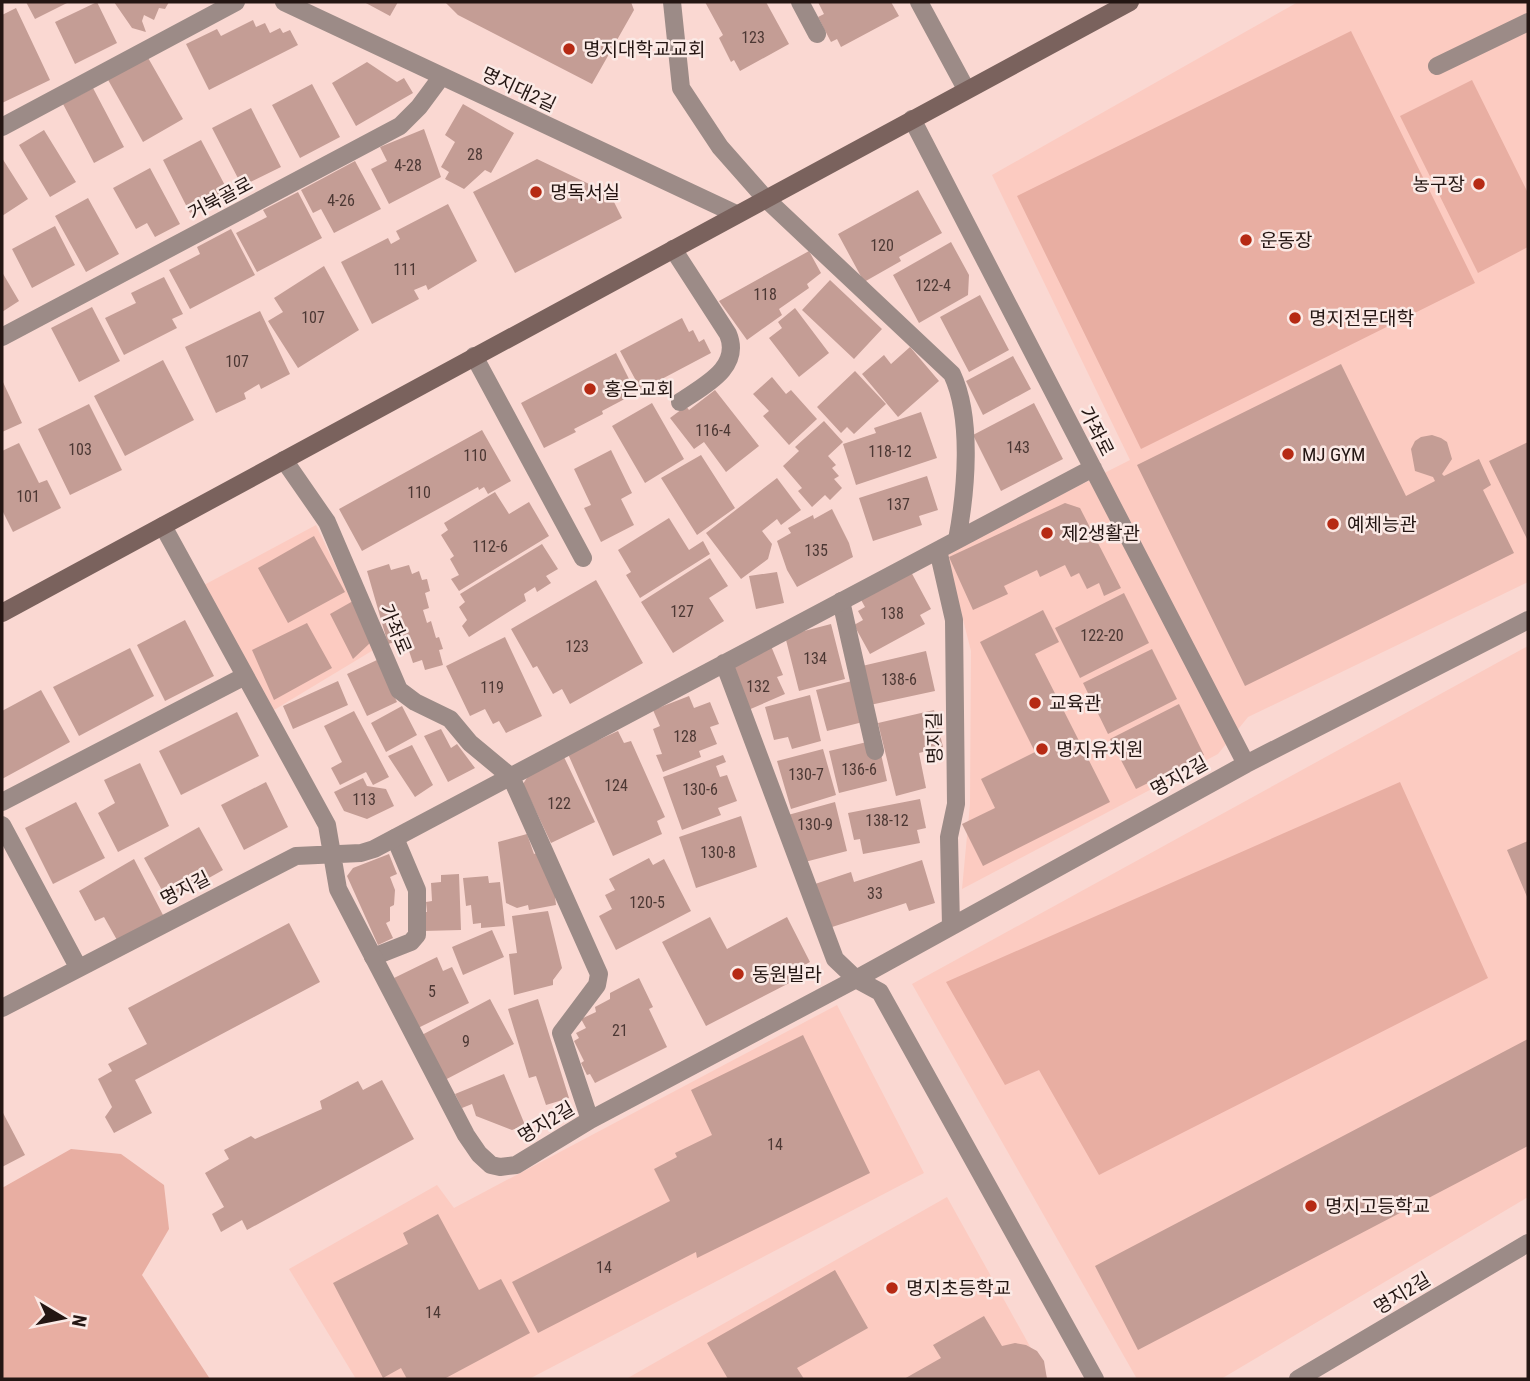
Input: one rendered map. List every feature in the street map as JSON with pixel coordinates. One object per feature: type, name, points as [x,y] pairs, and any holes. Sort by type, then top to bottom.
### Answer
[{"type":"main road","points":[[2,613],[1130,2]]},
{"type":"street","points":[[2,127],[236,2]]},
{"type":"street","name":"명지대2길","points":[[284,2],[736,214]]},
{"type":"street","points":[[672,2],[681,88],[720,147],[765,198],[952,374],[964,418],[965,488],[957,540]]},
{"type":"street","points":[[800,2],[817,34]]},
{"type":"street","points":[[919,2],[967,89]]},
{"type":"street","points":[[1437,66],[1528,22]]},
{"type":"street","name":"거북골로","points":[[2,337],[400,126],[419,107],[442,76]]},
{"type":"street","name":"가좌로","points":[[912,119],[1246,764]]},
{"type":"street","points":[[673,249],[728,334],[731,343],[728,363],[722,372],[680,402]]},
{"type":"street","points":[[474,356],[583,558]]},
{"type":"street","name":"가좌로","points":[[284,460],[327,522],[399,690],[415,702],[450,719],[470,743],[511,777]]},
{"type":"street","name":"명지길","points":[[2,1007],[296,856],[368,852],[1093,468]]},
{"type":"street","points":[[163,526],[327,825],[331,855]]},
{"type":"street","name":"명지길","points":[[937,550],[954,620],[956,804],[949,837],[951,926]]},
{"type":"street","points":[[841,601],[875,751]]},
{"type":"street","name":"명지2길","points":[[331,855],[338,889],[466,1135],[486,1161],[500,1167],[516,1165],[590,1120],[856,979],[1246,764],[1528,620]]},
{"type":"street","points":[[724,663],[835,959],[856,979],[880,992],[1094,1379]]},
{"type":"street","points":[[2,803],[245,676]]},
{"type":"street","points":[[511,777],[599,974],[597,985],[561,1033],[590,1120]]},
{"type":"street","points":[[2,825],[78,967]]},
{"type":"street","points":[[373,957],[411,942],[417,935],[417,890],[396,838]]},
{"type":"street","name":"명지2길","points":[[1298,1379],[1528,1243]]},
{"type":"shaded area","name":"명지전문대학","points":[[1298,2],[1528,2],[1528,582],[1248,717],[1218,754],[962,889],[970,804],[971,651],[946,553],[1130,460],[992,175]]},
{"type":"shaded area","name":"운동장","points":[[1351,31],[1475,283],[1141,449],[1017,196]]},
{"type":"shaded area","name":"농구장","points":[[1472,80],[1528,193],[1528,247],[1478,273],[1400,116]]},
{"type":"shaded area","points":[[316,525],[375,649],[274,710],[204,585]]},
{"type":"shaded area","points":[[1528,646],[1528,1197],[1221,1379],[1137,1379],[912,984]]},
{"type":"shaded area","points":[[1400,782],[1488,978],[1099,1175],[1039,1070],[1005,1085],[946,982]]},
{"type":"shaded area","points":[[837,1005],[924,1173],[529,1379],[356,1379],[289,1269],[437,1185],[454,1208]]},
{"type":"shaded area","points":[[71,1149],[121,1154],[164,1185],[169,1229],[142,1275],[210,1379],[2,1379],[2,1188]]},
{"type":"shaded area","name":"명지초등학교","points":[[947,1197],[1048,1379],[626,1379]]},
{"type":"building","points":[[26,2],[69,2],[35,19]]},
{"type":"building","points":[[97,2],[117,43],[75,64],[55,22]]},
{"type":"building","points":[[114,2],[169,2],[165,9],[159,8],[154,20],[144,15],[142,21],[146,32],[132,28]]},
{"type":"building","points":[[364,2],[398,2],[390,16]]},
{"type":"building","name":"명지대학교교회","points":[[445,2],[631,2],[634,10],[592,84],[458,15]]},
{"type":"building","points":[[705,2],[766,2],[789,44],[740,71],[734,60],[731,62],[719,38],[723,35]]},
{"type":"building","points":[[818,2],[891,2],[899,16],[841,47],[837,39],[831,42],[818,17],[824,14]]},
{"type":"building","points":[[16,8],[50,80],[2,103],[2,15]]},
{"type":"building","points":[[253,20],[256,27],[265,23],[270,33],[280,28],[283,33],[290,30],[298,45],[209,90],[186,44],[217,29],[221,36]]},
{"type":"building","points":[[147,56],[183,119],[143,142],[107,78]]},
{"type":"building","points":[[367,62],[397,82],[404,78],[413,93],[356,126],[332,83]]},
{"type":"building","points":[[312,84],[340,137],[300,158],[272,105]]},
{"type":"building","points":[[93,88],[124,147],[94,163],[63,104]]},
{"type":"building","points":[[463,104],[514,133],[491,173],[485,170],[464,189],[445,179],[449,172],[441,167],[455,142],[445,135]]},
{"type":"building","points":[[251,108],[281,167],[242,186],[212,128]]},
{"type":"building","points":[[424,129],[441,177],[389,204],[371,169],[387,161],[380,147]]},
{"type":"building","points":[[44,130],[76,182],[50,197],[19,145]]},
{"type":"building","points":[[201,140],[229,193],[190,213],[163,160]]},
{"type":"building","points":[[2,158],[28,199],[2,216]]},
{"type":"building","points":[[537,159],[610,194],[622,218],[515,273],[473,192]]},
{"type":"building","points":[[355,161],[381,209],[334,233],[321,209],[313,213],[301,190]]},
{"type":"building","points":[[150,168],[180,224],[155,237],[147,223],[136,229],[113,188]]},
{"type":"building","points":[[918,190],[942,233],[899,257],[901,261],[864,282],[838,234]]},
{"type":"building","points":[[298,192],[322,238],[257,272],[236,233],[267,217],[263,210]]},
{"type":"building","points":[[88,198],[119,254],[86,272],[55,216]]},
{"type":"building","points":[[448,204],[477,261],[428,290],[426,285],[414,290],[419,299],[372,324],[341,262],[388,238],[391,244],[400,239],[396,231]]},
{"type":"building","points":[[55,226],[75,265],[32,288],[12,249]]},
{"type":"building","points":[[231,229],[255,275],[190,309],[169,270],[200,254],[197,247]]},
{"type":"building","points":[[951,242],[969,275],[968,295],[919,323],[893,275]]},
{"type":"building","points":[[809,251],[821,273],[807,284],[809,288],[779,309],[782,315],[747,340],[719,301]]},
{"type":"building","points":[[324,266],[359,330],[298,368],[268,321],[283,312],[274,298]]},
{"type":"building","points":[[2,272],[19,301],[2,312]]},
{"type":"building","points":[[164,277],[183,314],[172,319],[177,328],[124,355],[105,318],[136,303],[131,293]]},
{"type":"building","points":[[830,280],[882,329],[854,359],[802,310]]},
{"type":"building","points":[[980,295],[1009,350],[969,372],[940,317]]},
{"type":"building","points":[[92,307],[120,361],[79,382],[51,328]]},
{"type":"building","points":[[795,308],[829,353],[799,377],[769,338],[782,328],[778,322]]},
{"type":"building","points":[[260,311],[290,374],[261,389],[259,384],[244,393],[246,399],[216,413],[185,347]]},
{"type":"building","points":[[682,318],[689,332],[693,330],[699,342],[704,339],[711,353],[641,390],[620,351]]},
{"type":"building","points":[[910,347],[939,381],[898,417],[862,374],[884,355],[891,364]]},
{"type":"building","points":[[616,353],[636,393],[574,429],[576,432],[544,448],[521,403]]},
{"type":"building","points":[[1013,356],[1031,389],[983,415],[966,381]]},
{"type":"building","points":[[163,360],[194,420],[125,456],[94,396]]},
{"type":"building","name":"예체능관","points":[[1341,364],[1406,496],[1435,481],[1433,477],[1415,471],[1411,449],[1415,441],[1432,435],[1441,438],[1447,442],[1452,459],[1442,474],[1444,476],[1479,459],[1491,485],[1483,490],[1514,553],[1245,686],[1137,465]]},
{"type":"building","points":[[855,371],[886,404],[854,434],[847,427],[841,433],[817,407]]},
{"type":"building","points":[[772,377],[786,394],[791,390],[817,419],[789,445],[763,416],[769,411],[753,394]]},
{"type":"building","points":[[2,380],[22,423],[2,432]]},
{"type":"building","points":[[715,390],[759,446],[726,472],[704,442],[694,449],[670,418],[686,406],[689,410]]},
{"type":"building","points":[[652,403],[684,459],[645,483],[612,426]]},
{"type":"building","points":[[1034,403],[1063,459],[1001,491],[973,435]]},
{"type":"building","points":[[89,404],[122,470],[70,495],[38,429]]},
{"type":"building","points":[[921,412],[937,458],[856,485],[843,444],[876,433],[874,428]]},
{"type":"building","points":[[824,421],[843,442],[828,456],[836,465],[832,468],[839,476],[834,479],[842,488],[830,500],[825,495],[812,507],[798,491],[802,488],[783,466],[799,451],[795,447]]},
{"type":"building","points":[[482,430],[511,481],[488,494],[484,487],[479,490],[478,487],[362,551],[339,509]]},
{"type":"building","points":[[1528,442],[1528,541],[1489,461]]},
{"type":"building","points":[[19,443],[39,483],[47,480],[61,508],[13,532],[2,510],[2,451]]},
{"type":"building","points":[[611,450],[632,493],[621,499],[634,525],[601,542],[584,508],[591,505],[574,469]]},
{"type":"building","points":[[701,455],[735,508],[697,535],[661,478]]},
{"type":"building","points":[[927,476],[938,510],[919,516],[922,525],[873,541],[859,498]]},
{"type":"building","points":[[777,478],[801,510],[781,525],[777,519],[762,531],[772,544],[768,559],[741,579],[706,533]]},
{"type":"building","points":[[495,492],[509,514],[529,502],[549,536],[459,591],[451,579],[459,575],[450,559],[454,556],[441,535],[448,530],[444,523]]},
{"type":"building","name":"제2생활관","points":[[1065,503],[1080,508],[1121,588],[1104,596],[1099,583],[1087,589],[1079,573],[1071,577],[1065,565],[1040,577],[1037,570],[1004,586],[1008,594],[973,610],[949,557]]},
{"type":"building","points":[[832,509],[853,557],[797,587],[787,570],[777,541],[791,533],[788,528]]},
{"type":"building","points":[[669,518],[689,550],[703,541],[710,554],[640,598],[626,575],[631,572],[618,550]]},
{"type":"building","points":[[314,536],[345,592],[288,623],[258,568]]},
{"type":"building","points":[[542,544],[558,569],[546,576],[551,583],[537,592],[535,587],[524,594],[526,601],[469,637],[462,626],[467,620],[459,607],[465,602],[460,594]]},
{"type":"building","points":[[710,558],[728,586],[709,598],[724,621],[673,653],[641,602]]},
{"type":"building","points":[[389,564],[391,570],[409,565],[412,574],[419,571],[422,580],[427,579],[430,591],[425,593],[429,608],[423,610],[427,623],[431,621],[436,638],[439,637],[443,649],[439,650],[443,665],[425,670],[422,660],[413,663],[409,651],[398,654],[395,642],[388,644],[367,571]]},
{"type":"building","points":[[910,570],[931,609],[920,615],[925,624],[870,654],[854,625],[863,620],[858,611],[865,607],[860,598]]},
{"type":"building","points":[[777,572],[784,603],[756,609],[749,576]]},
{"type":"building","points":[[596,580],[643,663],[570,704],[562,689],[553,694],[537,666],[533,668],[511,629]]},
{"type":"building","points":[[1124,593],[1149,643],[1080,678],[1055,628]]},
{"type":"building","points":[[353,601],[370,643],[353,659],[330,614]]},
{"type":"building","name":"교육관","points":[[1043,610],[1059,642],[1035,654],[1110,802],[983,866],[962,824],[995,808],[981,779],[1035,752],[980,642]]},
{"type":"building","points":[[185,620],[214,676],[165,701],[137,645]]},
{"type":"building","points":[[307,623],[332,668],[274,700],[252,650]]},
{"type":"building","points":[[831,624],[845,679],[799,691],[785,636]]},
{"type":"building","points":[[505,637],[542,716],[506,733],[499,721],[493,724],[485,709],[470,716],[446,666]]},
{"type":"building","points":[[771,646],[783,675],[777,677],[785,694],[746,711],[730,664]]},
{"type":"building","points":[[130,648],[154,696],[79,736],[53,687]]},
{"type":"building","points":[[1152,649],[1177,699],[1108,734],[1083,683]]},
{"type":"building","points":[[926,651],[935,691],[870,705],[862,666]]},
{"type":"building","points":[[377,660],[397,702],[367,716],[347,674]]},
{"type":"building","points":[[338,681],[348,705],[293,729],[283,706]]},
{"type":"building","points":[[852,681],[863,722],[827,731],[816,690]]},
{"type":"building","points":[[41,690],[70,742],[2,779],[2,711]]},
{"type":"building","points":[[810,695],[821,741],[792,749],[788,737],[774,740],[765,707]]},
{"type":"building","points":[[689,696],[694,708],[710,702],[719,724],[710,727],[717,744],[699,751],[701,757],[663,772],[656,755],[662,754],[653,729],[660,726],[653,710]]},
{"type":"building","points":[[1179,704],[1204,755],[1136,789],[1110,739]]},
{"type":"building","points":[[402,706],[417,735],[386,752],[371,723]]},
{"type":"building","points":[[934,710],[943,747],[919,753],[926,788],[896,796],[878,723]]},
{"type":"building","points":[[354,711],[389,777],[373,785],[366,772],[340,785],[331,768],[342,762],[324,726]]},
{"type":"building","points":[[237,712],[259,756],[181,795],[159,751]]},
{"type":"building","points":[[441,729],[451,748],[457,744],[475,768],[448,782],[424,736]]},
{"type":"building","points":[[618,731],[624,743],[631,741],[665,817],[657,821],[662,834],[613,856],[568,754]]},
{"type":"building","points":[[867,742],[881,754],[887,781],[839,793],[829,751]]},
{"type":"building","points":[[412,745],[433,785],[415,797],[388,756]]},
{"type":"building","points":[[823,749],[836,795],[791,809],[777,761]]},
{"type":"building","points":[[723,755],[726,762],[716,766],[720,777],[727,775],[737,801],[718,808],[721,815],[682,830],[663,777]]},
{"type":"building","points":[[564,757],[595,822],[551,843],[523,784],[530,773]]},
{"type":"building","points":[[140,763],[169,826],[118,852],[98,813],[115,803],[104,780]]},
{"type":"building","points":[[363,778],[367,786],[386,789],[394,806],[367,819],[344,811],[334,792]]},
{"type":"building","points":[[266,782],[288,827],[244,850],[221,805]]},
{"type":"building","points":[[920,799],[926,828],[917,830],[920,843],[863,854],[860,839],[854,840],[848,813]]},
{"type":"building","points":[[76,802],[105,858],[53,884],[25,828]]},
{"type":"building","points":[[835,802],[847,851],[801,863],[788,815]]},
{"type":"building","points":[[741,816],[757,867],[696,888],[679,837]]},
{"type":"building","points":[[199,827],[223,870],[168,901],[144,858]]},
{"type":"building","points":[[527,834],[534,854],[539,852],[554,887],[556,905],[529,910],[528,905],[517,908],[506,903],[498,842]]},
{"type":"building","points":[[1528,841],[1528,899],[1507,850]]},
{"type":"building","points":[[389,854],[397,874],[390,877],[395,890],[394,905],[390,907],[390,921],[386,923],[393,938],[378,945],[347,876],[353,868]]},
{"type":"building","points":[[649,858],[653,865],[664,859],[691,911],[616,950],[599,916],[612,909],[605,895],[615,890],[609,879]]},
{"type":"building","points":[[134,859],[163,915],[117,940],[104,917],[95,921],[79,891]]},
{"type":"building","points":[[922,860],[935,903],[909,911],[906,903],[829,928],[815,884],[851,872],[854,882]]},
{"type":"building","points":[[459,874],[461,930],[423,931],[426,902],[432,901],[431,883],[441,882],[441,875]]},
{"type":"building","points":[[488,876],[489,883],[500,882],[505,926],[481,928],[481,923],[473,924],[471,905],[466,906],[463,878]]},
{"type":"building","points":[[548,911],[562,968],[553,980],[553,985],[514,995],[509,954],[517,953],[512,916]]},
{"type":"building","name":"동원빌라","points":[[710,917],[727,949],[787,917],[810,962],[795,970],[799,978],[706,1026],[662,942]]},
{"type":"building","points":[[289,923],[320,982],[135,1080],[152,1113],[114,1133],[105,1117],[112,1107],[98,1079],[112,1071],[108,1064],[147,1044],[128,1008]]},
{"type":"building","points":[[492,930],[504,957],[463,975],[452,947]]},
{"type":"building","points":[[437,957],[443,971],[452,967],[469,1003],[418,1028],[394,978]]},
{"type":"building","points":[[639,978],[653,1007],[649,1009],[667,1047],[595,1083],[581,1063],[584,1061],[574,1041],[579,1038],[576,1033],[586,1028],[581,1019],[596,1012],[595,1007],[610,999],[610,993]]},
{"type":"building","points":[[490,999],[514,1044],[441,1082],[418,1037]]},
{"type":"building","points":[[538,999],[569,1098],[546,1105],[536,1076],[529,1078],[508,1009]]},
{"type":"building","points":[[803,1035],[870,1173],[697,1258],[696,1252],[538,1333],[512,1282],[670,1201],[654,1169],[677,1157],[675,1153],[712,1135],[691,1090]]},
{"type":"building","name":"명지고등학교","points":[[1528,1039],[1528,1146],[1138,1350],[1095,1266]]},
{"type":"building","points":[[504,1074],[525,1125],[512,1130],[476,1116],[472,1104],[462,1108],[455,1094]]},
{"type":"building","points":[[382,1080],[414,1139],[247,1230],[242,1220],[221,1232],[212,1214],[224,1207],[205,1173],[229,1159],[224,1150],[251,1136],[255,1139],[322,1109],[320,1101],[358,1081],[363,1090]]},
{"type":"building","points":[[2,1111],[25,1155],[2,1167]]},
{"type":"building","points":[[438,1214],[479,1290],[501,1279],[530,1333],[444,1379],[407,1379],[401,1368],[383,1378],[333,1283],[408,1244],[403,1233]]},
{"type":"building","points":[[835,1270],[868,1328],[797,1368],[804,1379],[728,1379],[707,1343]]},
{"type":"building","points":[[984,1316],[1002,1346],[1015,1343],[1037,1351],[1044,1361],[1047,1379],[904,1379],[941,1358],[933,1345]]},
{"type":"place","name":"명지대학교교회","points":[[569,49]]},
{"type":"place","name":"농구장","points":[[1479,184]]},
{"type":"place","name":"명독서실","points":[[536,192]]},
{"type":"place","name":"운동장","points":[[1246,240]]},
{"type":"place","name":"명지전문대학","points":[[1295,318]]},
{"type":"place","name":"홍은교회","points":[[590,389]]},
{"type":"place","name":"MJ GYM","points":[[1288,454]]},
{"type":"place","name":"예체능관","points":[[1333,524]]},
{"type":"place","name":"제2생활관","points":[[1047,533]]},
{"type":"place","name":"교육관","points":[[1035,703]]},
{"type":"place","name":"명지유치원","points":[[1042,749]]},
{"type":"place","name":"동원빌라","points":[[738,974]]},
{"type":"place","name":"명지고등학교","points":[[1311,1206]]},
{"type":"place","name":"명지초등학교","points":[[892,1288]]}]
